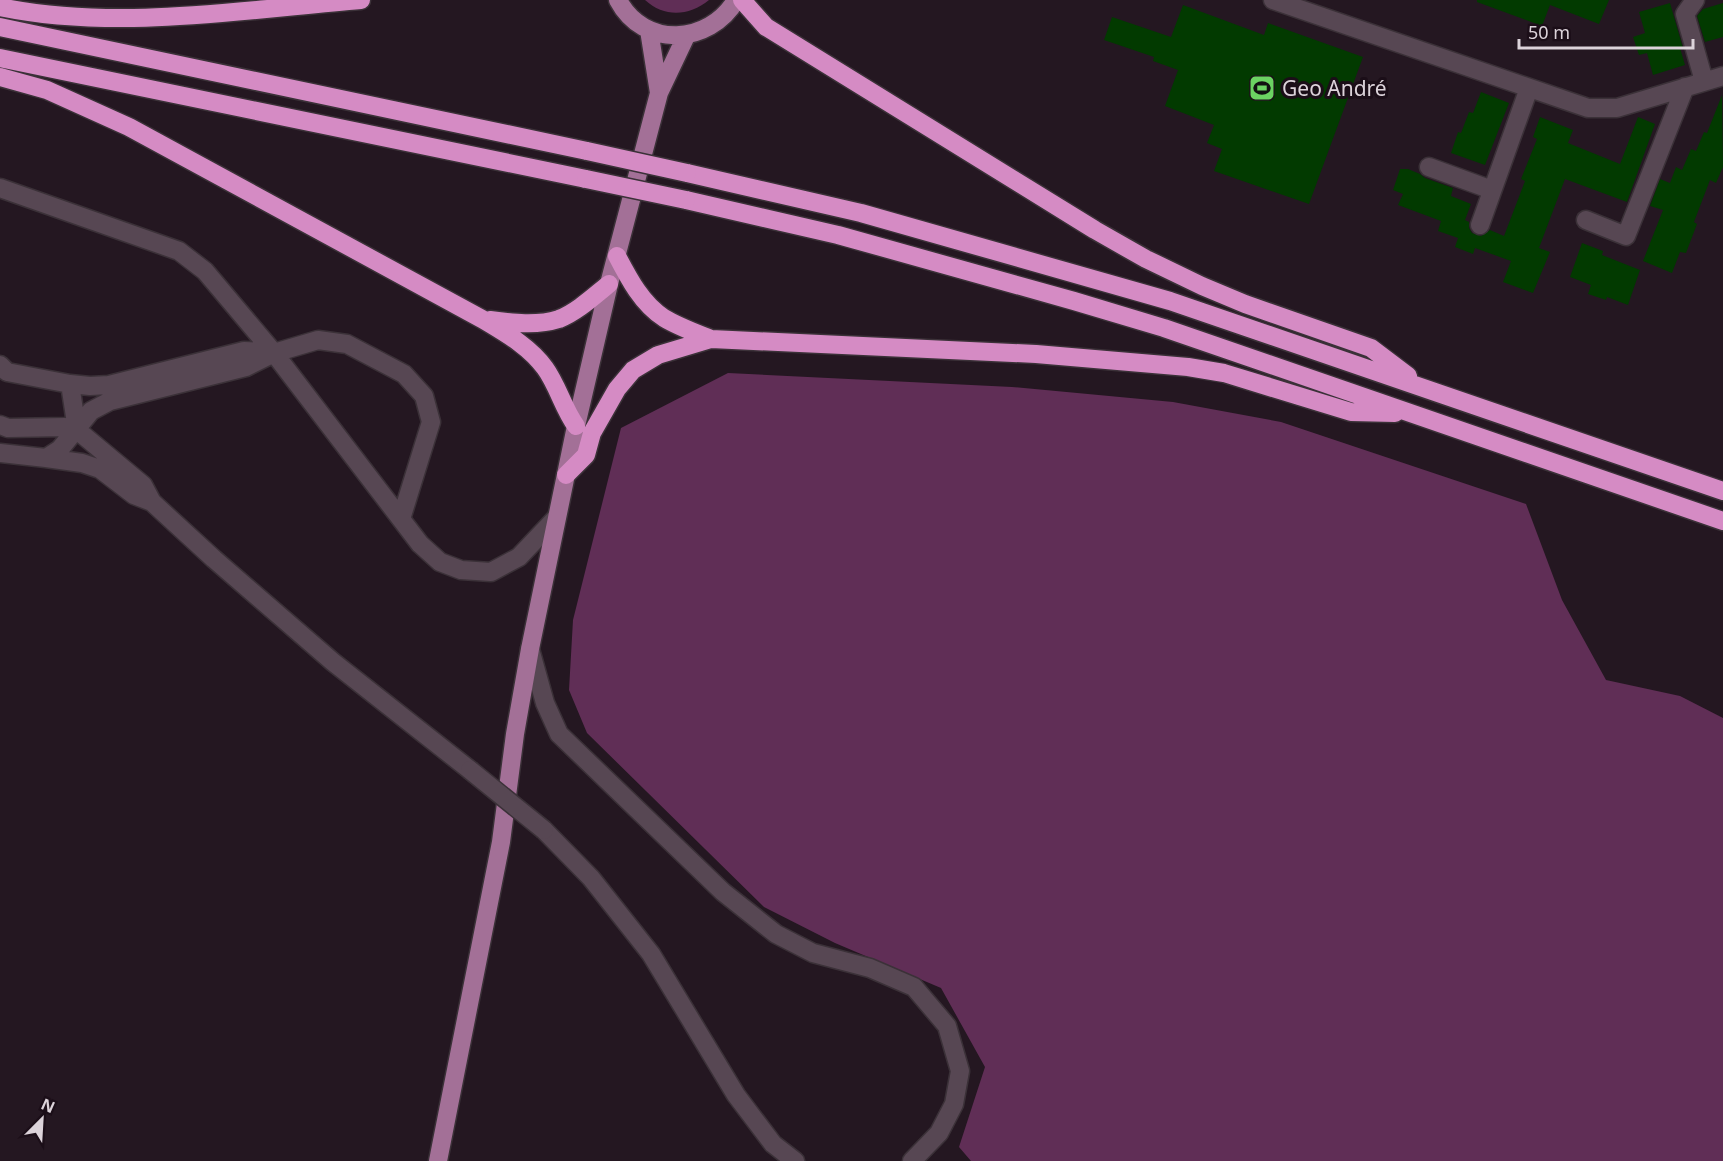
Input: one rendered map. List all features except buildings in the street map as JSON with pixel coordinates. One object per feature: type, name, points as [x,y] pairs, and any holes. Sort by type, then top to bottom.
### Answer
[{"type":"highway","points":[[0,7],[68,17],[112,19],[163,17],[361,0]]},
{"type":"highway","points":[[742,0],[766,27],[1095,230],[1146,259],[1202,286],[1245,304],[1371,348],[1421,387]]},
{"type":"highway","points":[[0,27],[687,173],[861,213],[1170,301],[1723,491]]},
{"type":"highway","points":[[0,58],[686,200],[838,235],[1074,301],[1175,332],[1723,521]]},
{"type":"highway","points":[[0,77],[46,90],[129,127],[482,319],[529,350],[544,368],[566,412],[576,426]]},
{"type":"highway","points":[[617,256],[630,283],[651,308],[664,318],[711,339]]},
{"type":"highway","points":[[482,319],[538,323],[560,318],[609,285]]},
{"type":"highway","points":[[566,475],[586,455],[592,434],[617,389],[633,370],[658,355],[711,339],[1036,354],[1188,367],[1235,376],[1351,412],[1412,413]]},
{"type":"main road","points":[[618,0],[622,8],[634,20],[649,30],[675,36],[705,30],[719,21],[736,0]]},
{"type":"main road","points":[[649,30],[659,93]]},
{"type":"main road","points":[[438,1159],[501,842],[515,734],[530,649],[576,426],[609,285],[659,93],[687,34]]},
{"type":"street","points":[[1695,0],[1685,14],[1704,81]]},
{"type":"street","points":[[1282,1],[1588,108],[1617,108],[1723,76]]},
{"type":"street","points":[[1586,220],[1626,236],[1685,87]]},
{"type":"street","points":[[1480,225],[1529,88]]},
{"type":"street","points":[[1429,167],[1492,190]]},
{"type":"street","points":[[0,188],[179,251],[205,271],[274,352],[420,544],[440,562],[461,570],[491,572],[519,557],[556,518]]},
{"type":"street","points":[[46,458],[60,449],[91,411],[110,401],[246,367],[274,352],[318,340],[347,344],[404,374],[424,396],[431,422],[401,519]]},
{"type":"street","points":[[2,374],[70,384],[109,385],[244,351],[274,352]]},
{"type":"street","points":[[70,384],[77,430]]},
{"type":"street","points":[[0,425],[8,428],[77,430],[143,485],[152,502],[214,559],[333,662],[544,830],[591,878],[651,954],[736,1095],[773,1144],[795,1161]]},
{"type":"street","points":[[2,450],[82,463],[100,469],[115,478],[134,495],[152,502]]},
{"type":"street","points":[[530,649],[545,703],[559,734],[723,892],[777,934],[813,953],[870,968],[914,987],[947,1026],[960,1071],[954,1104],[939,1133],[912,1161]]},
{"type":"shaded area","points":[[645,0],[709,0],[693,9],[677,13],[661,10]]},
{"type":"shaded area","points":[[728,373],[1012,387],[1173,402],[1281,422],[1526,504],[1562,600],[1606,680],[1680,696],[1723,718],[1723,1161],[971,1161],[959,1147],[985,1067],[941,988],[835,943],[764,907],[587,733],[569,690],[573,620],[621,428]]},
{"type":"place","name":"Geo André","points":[[1262,88]]}]
